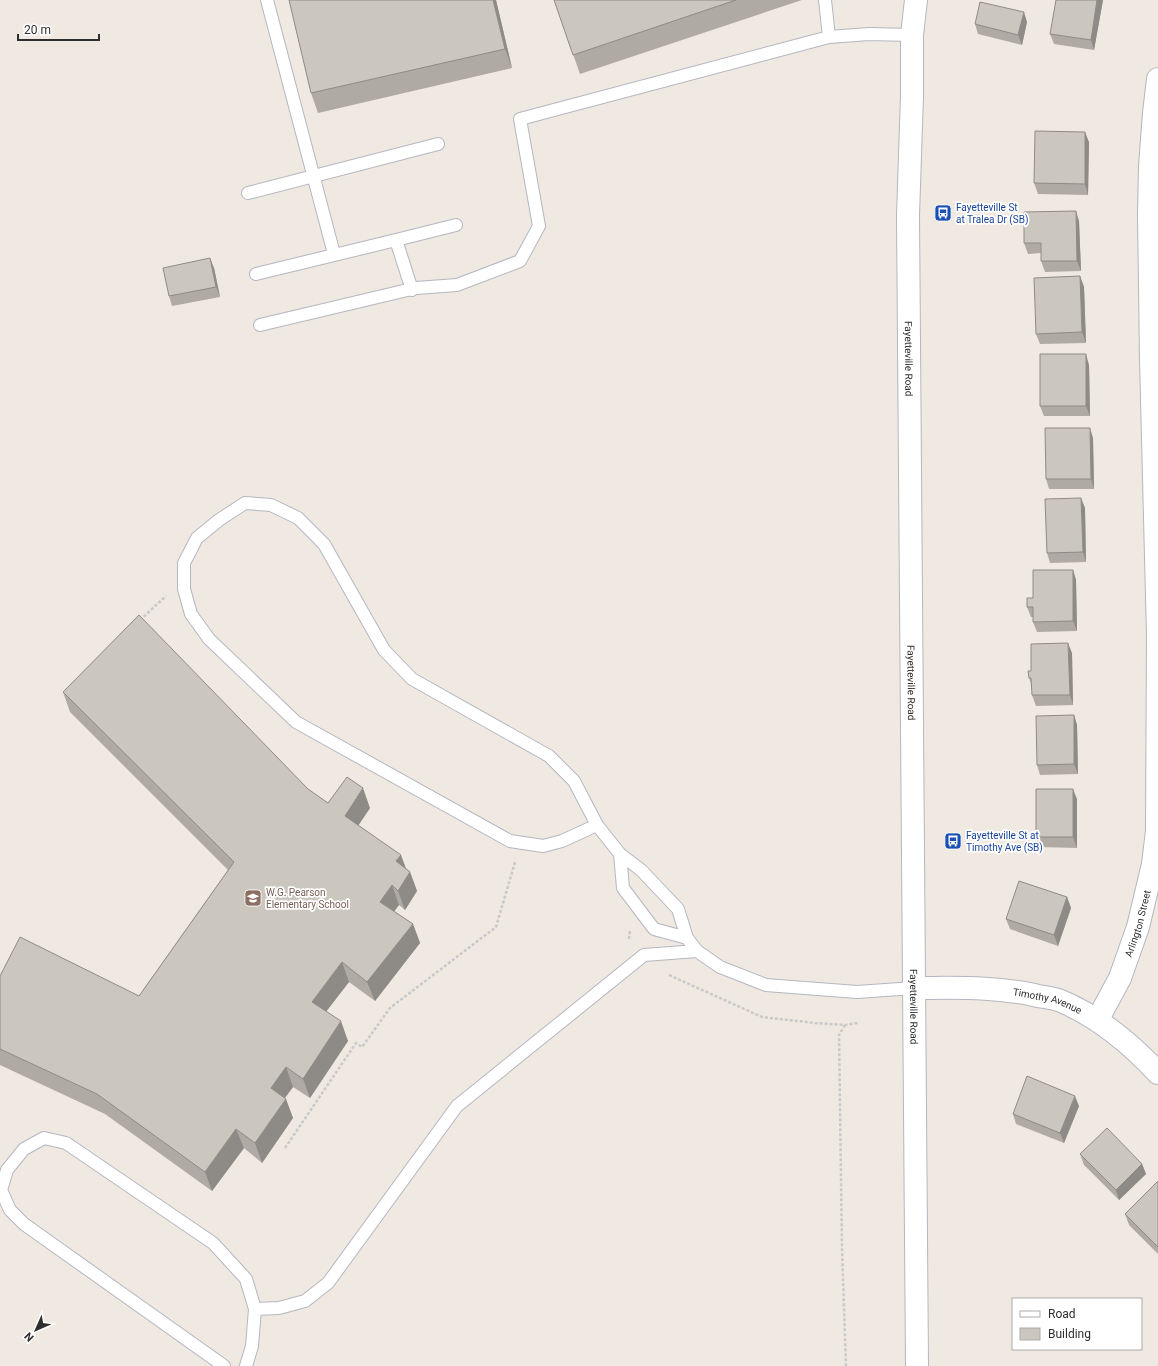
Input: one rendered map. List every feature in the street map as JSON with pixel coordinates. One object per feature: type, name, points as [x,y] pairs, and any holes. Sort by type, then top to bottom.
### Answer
[{"type":"main road","name":"Fayetteville Road","points":[[916,0],[912,35],[912,96],[908,223],[917,1366]]},
{"type":"main road","name":"Arlington Street","points":[[1098,1020],[1120,978],[1138,927],[1153,864],[1157,831],[1158,636],[1149,215],[1150,166],[1158,79]]},
{"type":"main road","name":"Timothy Avenue","points":[[914,988],[990,988],[1026,993],[1060,1001],[1098,1020],[1139,1053],[1158,1073]]},
{"type":"lane","points":[[267,0],[334,254]]},
{"type":"lane","points":[[825,0],[829,37]]},
{"type":"lane","points":[[260,325],[412,290],[457,285],[520,261],[539,226],[520,120],[829,37],[869,34],[912,35]]},
{"type":"lane","points":[[248,193],[438,144]]},
{"type":"lane","points":[[256,274],[456,225]]},
{"type":"lane","points":[[396,240],[412,290]]},
{"type":"lane","points":[[597,825],[562,842],[542,846],[510,842],[296,722],[209,639],[191,614],[184,589],[184,563],[197,538],[219,520],[245,503],[271,505],[298,518],[324,544],[384,650],[412,679],[549,756],[574,781],[597,825],[620,854],[641,870],[678,909],[687,938],[697,951],[720,967],[766,986],[857,992],[914,988]]},
{"type":"lane","points":[[620,854],[623,888],[654,929],[687,938]]},
{"type":"lane","points":[[255,1309],[279,1308],[305,1301],[328,1283],[457,1106],[463,1101],[644,955],[697,951]]},
{"type":"lane","points":[[224,1366],[24,1224],[10,1210],[2,1190],[7,1170],[24,1149],[44,1138],[66,1143],[213,1243],[246,1279],[255,1309],[252,1346],[246,1366]]},
{"type":"path","points":[[139,621],[168,594],[170,601]]},
{"type":"path","points":[[510,859],[520,862]]},
{"type":"path","points":[[285,1148],[356,1043],[362,1047],[390,1008],[496,927],[515,860]]},
{"type":"path","points":[[631,927],[629,938],[633,940]]},
{"type":"path","points":[[664,975],[672,975],[762,1017],[845,1025],[858,1023]]},
{"type":"path","points":[[845,1025],[839,1035],[842,1249],[846,1366]]},
{"type":"building","points":[[289,0],[493,0],[505,49],[311,93]]},
{"type":"building","points":[[554,0],[736,0],[573,55]]},
{"type":"building","points":[[1056,0],[1097,0],[1091,40],[1050,34]]},
{"type":"building","points":[[980,2],[1024,12],[1018,35],[975,24]]},
{"type":"building","points":[[1035,131],[1085,132],[1085,184],[1034,183]]},
{"type":"building","points":[[1076,211],[1077,261],[1041,261],[1041,243],[1024,243],[1024,212]]},
{"type":"building","points":[[210,258],[216,287],[169,296],[163,268]]},
{"type":"building","points":[[1080,276],[1082,332],[1036,334],[1034,278]]},
{"type":"building","points":[[1040,354],[1086,354],[1086,406],[1040,406]]},
{"type":"building","points":[[1045,428],[1090,428],[1091,479],[1046,479]]},
{"type":"building","points":[[1081,498],[1083,552],[1047,553],[1045,499]]},
{"type":"building","points":[[1033,570],[1073,570],[1073,621],[1033,622],[1033,607],[1027,607],[1027,598],[1033,598]]},
{"type":"building","points":[[139,615],[308,789],[328,803],[347,777],[363,788],[345,816],[401,855],[396,861],[410,872],[398,891],[392,885],[380,902],[413,924],[367,982],[342,962],[312,1002],[341,1021],[303,1079],[286,1067],[271,1088],[286,1099],[255,1143],[236,1129],[205,1172],[97,1094],[0,1049],[0,976],[20,937],[139,996],[234,862],[63,692]]},
{"type":"building","points":[[1068,643],[1070,695],[1032,695],[1031,678],[1029,678],[1028,671],[1031,671],[1031,644]]},
{"type":"building","points":[[1074,715],[1074,764],[1037,765],[1036,716]]},
{"type":"building","points":[[1036,789],[1073,789],[1073,837],[1036,837]]},
{"type":"building","points":[[1019,881],[1067,897],[1054,935],[1006,919]]},
{"type":"building","points":[[1027,1076],[1075,1096],[1060,1133],[1013,1114]]},
{"type":"building","points":[[1107,1128],[1142,1164],[1116,1190],[1080,1154]]},
{"type":"building","points":[[1158,1181],[1158,1247],[1125,1214]]},
{"type":"place","name":"Fayetteville St at Tralea Dr (SB)","points":[[943,213]]},
{"type":"place","name":"Fayetteville St at Timothy Ave (SB)","points":[[953,841]]},
{"type":"place","name":"W.G. Pearson Elementary School","points":[[253,898]]}]
